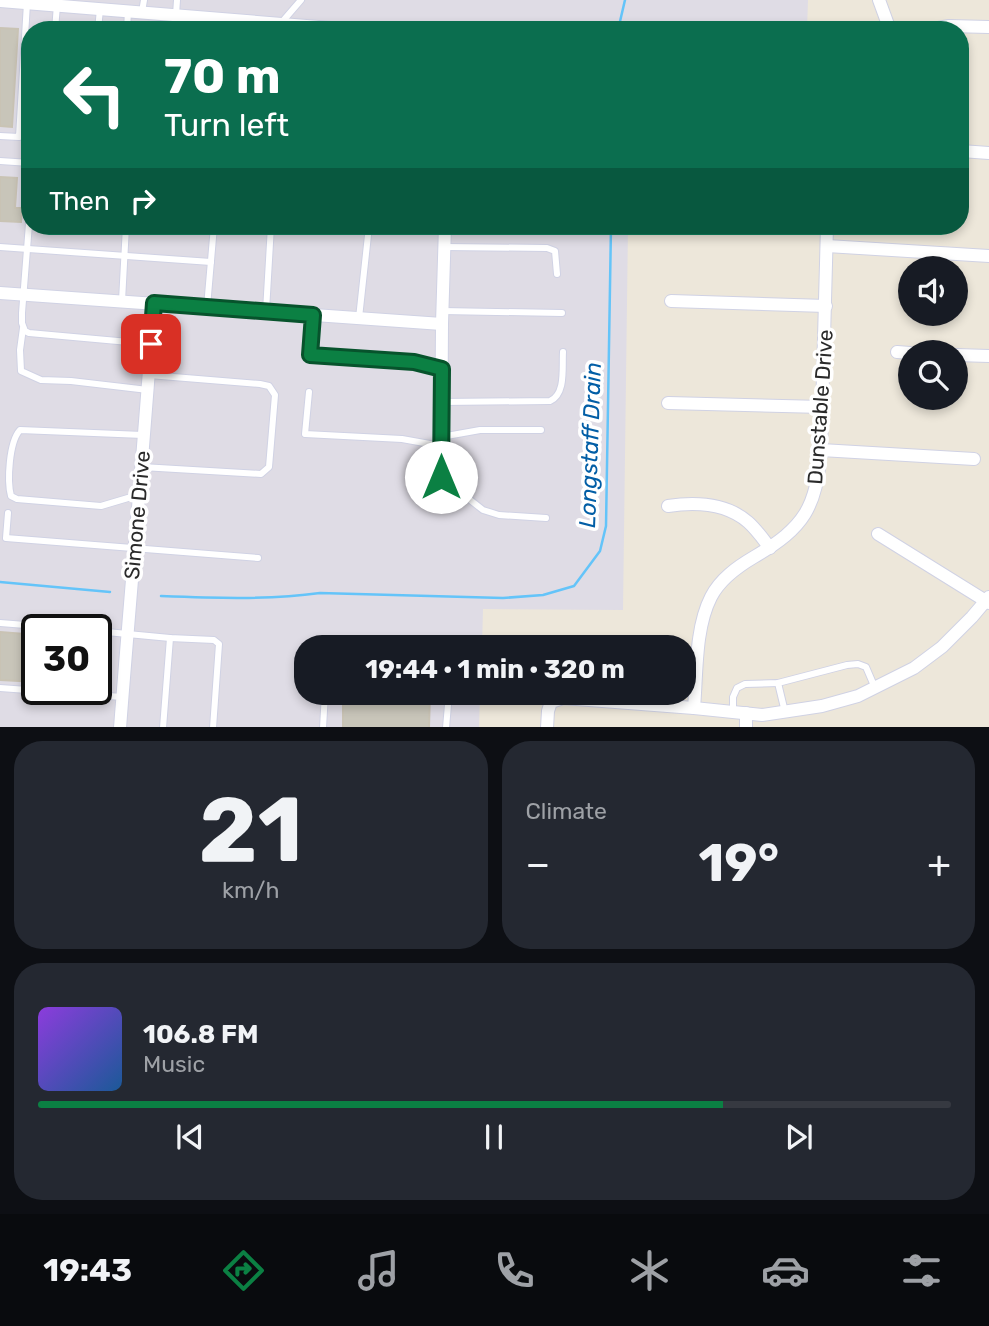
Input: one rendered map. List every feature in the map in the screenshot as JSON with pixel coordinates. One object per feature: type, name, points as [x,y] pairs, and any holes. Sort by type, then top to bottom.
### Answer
[{"type":"street","points":[[879,0],[887,21]]},
{"type":"street","points":[[0,1],[83,4],[100,9],[128,11],[143,6],[176,15],[238,21]]},
{"type":"street","points":[[969,27],[989,27]]},
{"type":"street","points":[[969,152],[989,153]]},
{"type":"street","points":[[441,477],[445,235]]},
{"type":"street","name":"Dunstable Drive","points":[[694,708],[700,636],[705,610],[712,595],[734,570],[786,537],[811,504],[818,479],[821,450],[828,235]]},
{"type":"street","points":[[827,246],[989,256]]},
{"type":"street","points":[[0,293],[359,318],[442,318]]},
{"type":"street","points":[[671,301],[826,306]]},
{"type":"street","name":"Simone Drive","points":[[120,727],[154,303]]},
{"type":"street","points":[[968,355],[989,356]]},
{"type":"street","points":[[668,403],[823,407]]},
{"type":"street","points":[[821,450],[974,459]]},
{"type":"street","points":[[668,506],[692,504],[732,512],[753,527],[771,548]]},
{"type":"street","points":[[547,727],[551,702],[564,698],[739,713],[762,721],[785,712],[858,696],[914,668],[942,647],[988,601],[878,534]]},
{"type":"street","points":[[739,713],[746,727]]},
{"type":"lane","points":[[176,21],[177,0]]},
{"type":"lane","points":[[292,21],[301,0]]},
{"type":"lane","points":[[26,21],[27,3]]},
{"type":"lane","points":[[56,21],[57,5]]},
{"type":"lane","points":[[99,21],[100,9]]},
{"type":"lane","points":[[127,21],[128,11]]},
{"type":"lane","points":[[0,136],[19,137],[21,104]]},
{"type":"lane","points":[[0,161],[21,162]]},
{"type":"lane","points":[[28,235],[21,371],[41,380],[148,390]]},
{"type":"lane","points":[[122,301],[125,235]]},
{"type":"lane","points":[[207,307],[213,235]]},
{"type":"lane","points":[[266,311],[270,235]]},
{"type":"lane","points":[[359,318],[368,235]]},
{"type":"lane","points":[[0,247],[211,262]]},
{"type":"lane","points":[[444,247],[547,248],[555,251],[557,274]]},
{"type":"lane","points":[[442,318],[562,313]]},
{"type":"lane","points":[[313,315],[310,355],[414,362],[442,369]]},
{"type":"lane","points":[[23,328],[29,333],[151,344]]},
{"type":"lane","points":[[442,402],[556,399],[560,393],[563,352]]},
{"type":"lane","points":[[142,467],[261,474],[268,467],[275,395],[269,386],[260,384],[149,375]]},
{"type":"lane","points":[[309,392],[305,434],[441,441],[480,430],[541,430]]},
{"type":"lane","points":[[140,495],[102,506],[69,504],[14,498],[9,492],[9,483],[13,443],[20,430],[145,435]]},
{"type":"lane","points":[[441,477],[483,510],[499,515],[546,518]]},
{"type":"lane","points":[[8,513],[6,538],[258,558]]},
{"type":"lane","points":[[0,623],[21,625]]},
{"type":"lane","points":[[112,633],[214,640],[219,644],[213,727]]},
{"type":"lane","points":[[163,727],[170,638]]},
{"type":"lane","points":[[739,713],[733,697],[737,688],[745,684],[778,683],[847,665],[858,664],[866,667],[875,688]]},
{"type":"lane","points":[[778,683],[785,712]]},
{"type":"lane","points":[[0,688],[122,696]]},
{"type":"lane","points":[[323,727],[324,705]]},
{"type":"lane","points":[[446,727],[448,705]]},
{"type":"shaded area","points":[[0,0],[808,0],[807,21],[21,21],[21,235],[628,235],[623,610],[483,609],[482,635],[294,635],[294,705],[480,705],[479,727],[0,727]]},
{"type":"building","points":[[0,28],[18,29],[12,127],[0,126]]},
{"type":"building","points":[[0,177],[17,178],[15,208],[21,208],[21,222],[0,221]]},
{"type":"building","points":[[0,632],[21,634],[21,681],[0,680]]},
{"type":"building","points":[[343,705],[430,705],[429,727],[343,727]]},
{"type":"waterway","name":"Longstaff Drain","points":[[620,21],[625,0]]},
{"type":"waterway","name":"Longstaff Drain","points":[[161,596],[261,598],[320,593],[503,598],[543,595],[574,586],[600,551],[606,526],[611,235]]},
{"type":"waterway","points":[[0,582],[110,592]]},
{"type":"route","points":[[151,344],[154,303],[313,315],[310,355],[414,362],[442,369],[441,477]]}]
